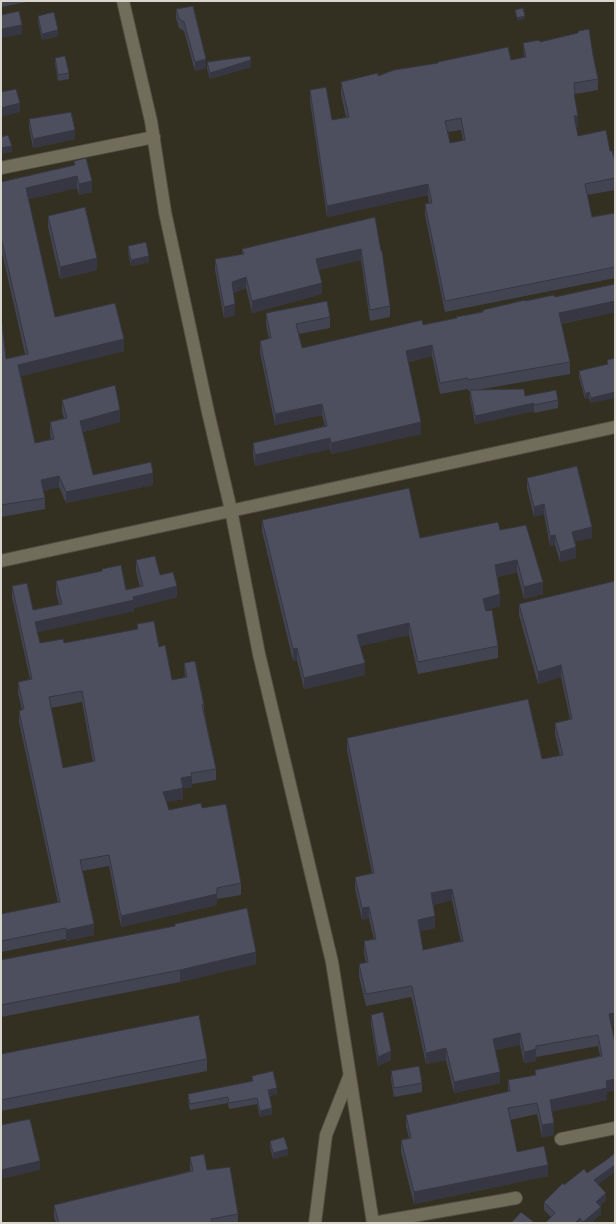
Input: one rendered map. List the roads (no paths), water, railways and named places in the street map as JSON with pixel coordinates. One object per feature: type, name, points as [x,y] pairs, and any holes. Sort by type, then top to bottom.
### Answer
[{"type":"street","points":[[123,1],[151,120],[166,219],[231,510],[259,654],[332,962],[373,1223],[516,1198]]},
{"type":"street","points":[[1,168],[154,137]]},
{"type":"street","points":[[1,561],[615,427]]},
{"type":"street","points":[[315,1223],[326,1135],[349,1076]]},
{"type":"street","points":[[561,1139],[615,1128]]}]
